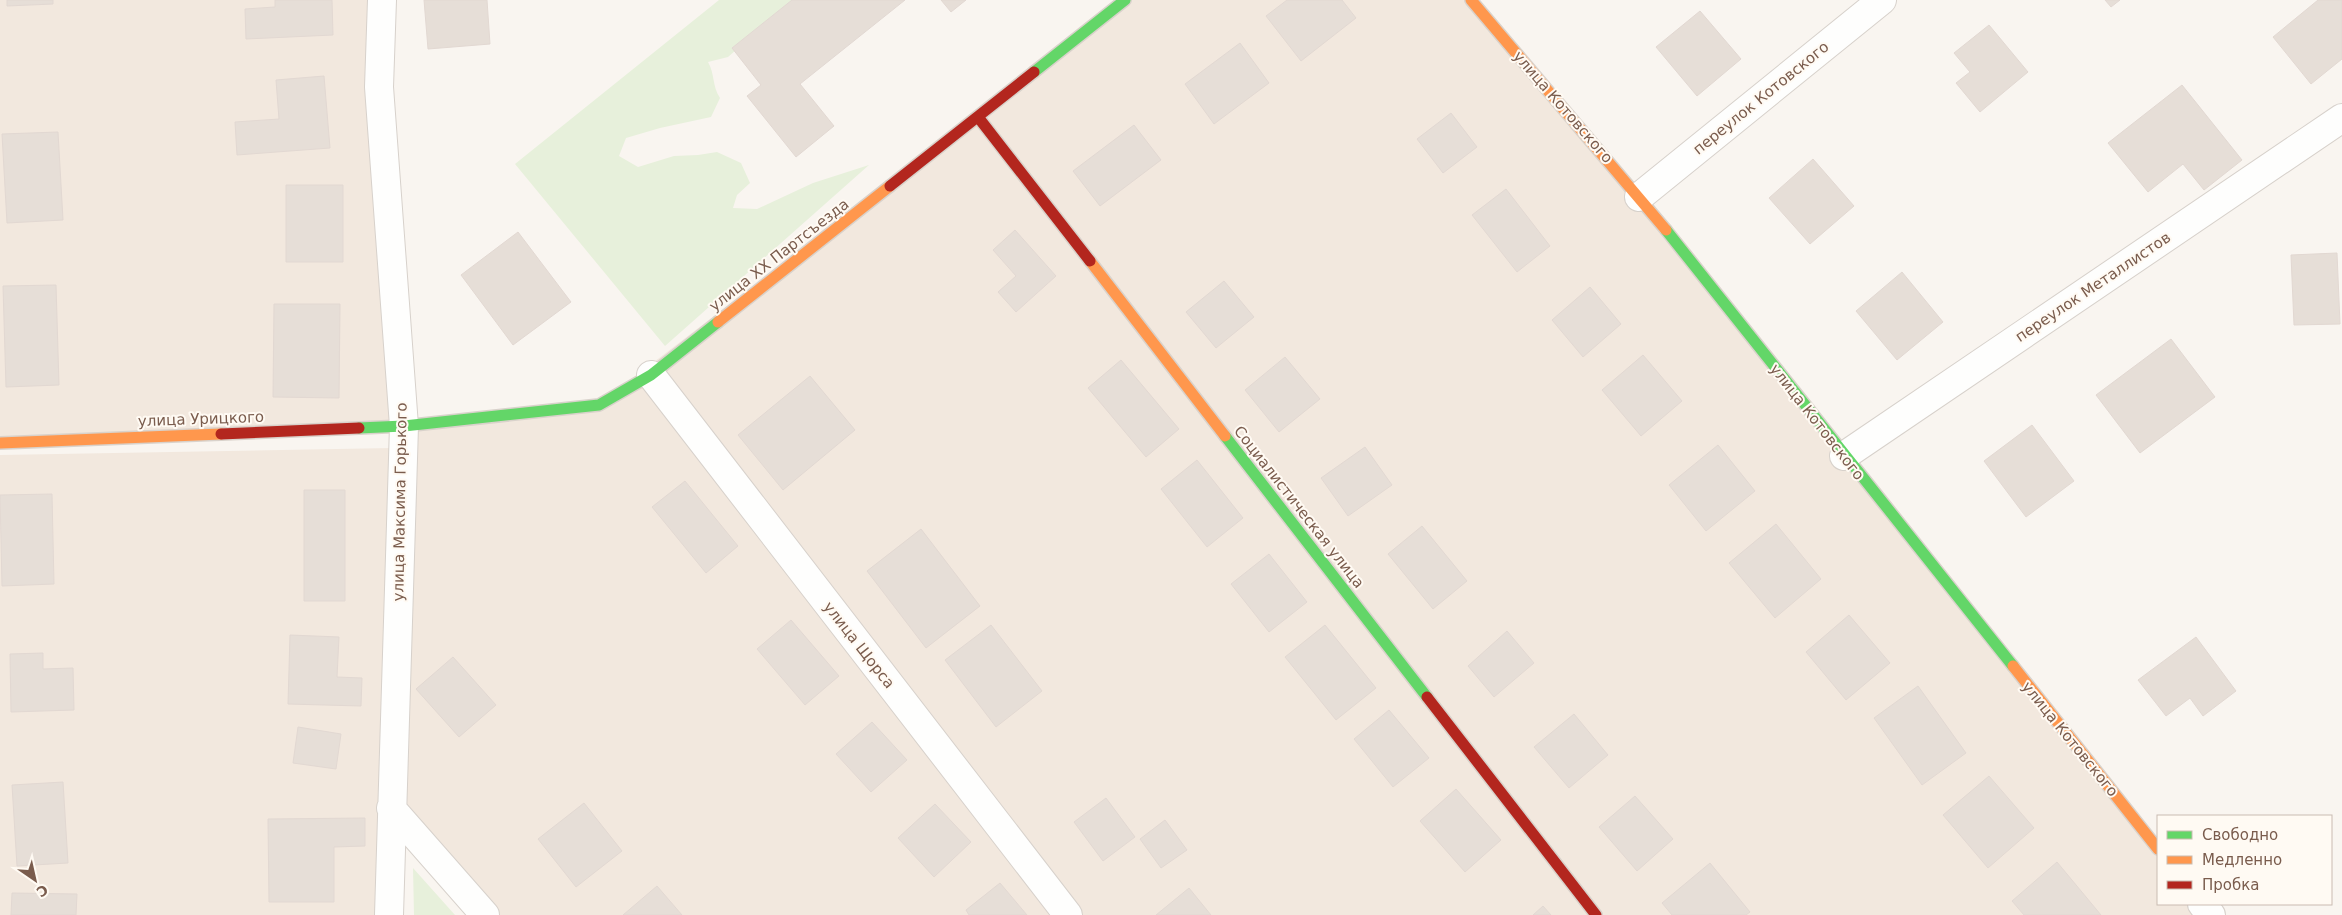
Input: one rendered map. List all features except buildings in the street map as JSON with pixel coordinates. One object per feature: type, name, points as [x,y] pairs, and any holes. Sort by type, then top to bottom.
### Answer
[{"type":"street","name":"улица Максима Горького","points":[[382,0],[379,87],[404,426],[389,915]]},
{"type":"street","name":"улица XX Партсъезда","points":[[404,426],[598,404],[651,375],[1126,0]]},
{"type":"street","name":"улица Котовского","points":[[1471,0],[1639,197],[2157,848]]},
{"type":"street","name":"переулок Котовского","points":[[1639,197],[1882,0]]},
{"type":"street","name":"Социалистическая улица","points":[[978,117],[1596,915]]},
{"type":"street","name":"переулок Металлистов","points":[[1844,456],[2342,118]]},
{"type":"street","name":"улица Щорса","points":[[651,375],[1068,915]]},
{"type":"street","name":"улица Урицкого","points":[[0,442],[404,426]]},
{"type":"street","points":[[391,808],[485,915]]},
{"type":"street","points":[[2203,905],[2211,915]]},
{"type":"shaded area","points":[[0,0],[382,0],[404,425],[598,405],[1125,0],[1471,0],[2157,848],[2157,905],[2203,905],[2211,915],[482,915],[391,808],[404,426],[0,443]]},
{"type":"shaded area","points":[[392,448],[385,915],[0,915],[0,455]]},
{"type":"green space","points":[[719,0],[793,0],[728,57],[708,62],[720,98],[711,117],[660,128],[626,138],[619,156],[638,167],[674,156],[717,152],[741,163],[750,183],[737,195],[733,208],[757,209],[813,183],[869,165],[665,346],[515,164]]},
{"type":"green space","points":[[413,868],[455,915],[414,915]]},
{"type":"traffic: fast","points":[[1034,72],[1125,0]]},
{"type":"traffic: fast","points":[[1666,230],[2013,666]]},
{"type":"traffic: fast","points":[[359,428],[404,426],[599,405],[651,375],[718,322]]},
{"type":"traffic: fast","points":[[1225,436],[1427,697]]},
{"type":"traffic: slow","points":[[1471,0],[1666,230]]},
{"type":"traffic: slow","points":[[718,322],[890,186]]},
{"type":"traffic: slow","points":[[1090,261],[1225,436]]},
{"type":"traffic: slow","points":[[0,443],[221,434]]},
{"type":"traffic: slow","points":[[2013,666],[2157,848]]},
{"type":"traffic: jam","points":[[890,186],[1034,72]]},
{"type":"traffic: jam","points":[[978,117],[1090,261]]},
{"type":"traffic: jam","points":[[221,434],[359,428]]},
{"type":"traffic: jam","points":[[1427,697],[1596,915]]}]
